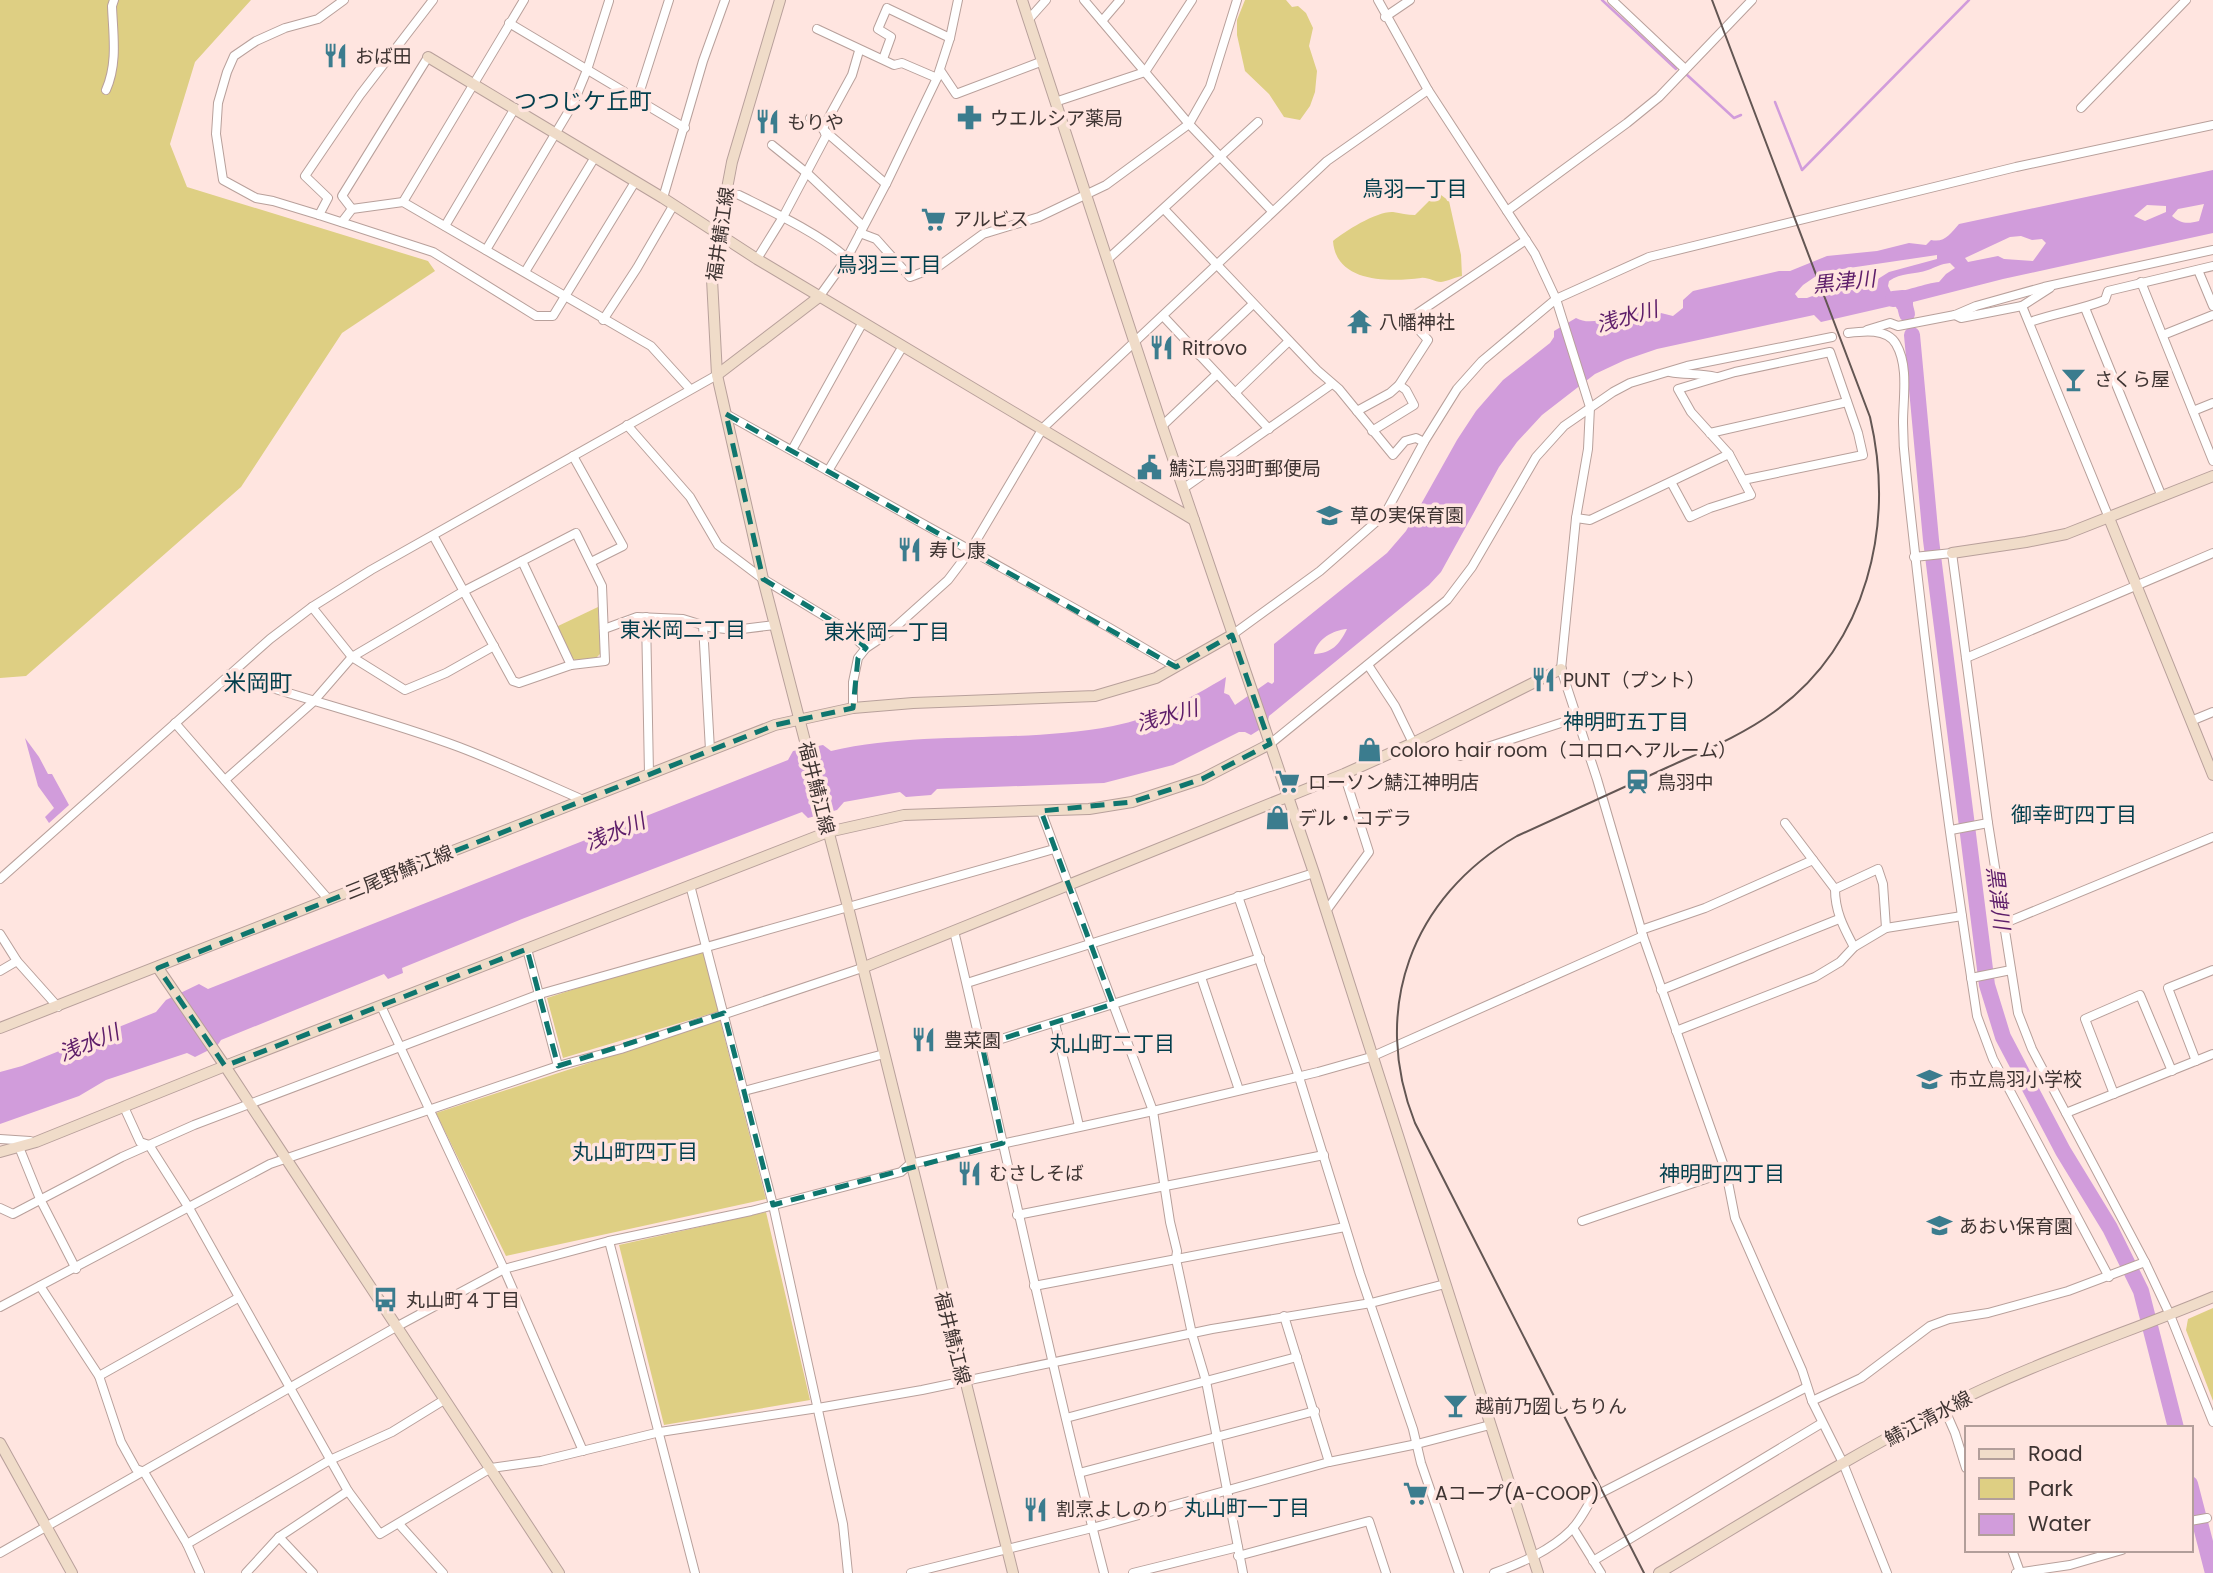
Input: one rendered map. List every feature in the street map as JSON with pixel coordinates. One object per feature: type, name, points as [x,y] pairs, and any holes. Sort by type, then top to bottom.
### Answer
[{"type":"street","points":[[106,90],[114,63],[114,0]]},
{"type":"street","points":[[344,0],[318,19],[285,28],[234,57],[218,103],[216,134],[223,180],[256,198],[433,251],[536,316],[553,316],[635,181]]},
{"type":"street","points":[[319,215],[328,198],[305,176],[360,95],[433,0]]},
{"type":"street","points":[[403,202],[524,0]]},
{"type":"street","points":[[486,250],[573,104],[610,0]]},
{"type":"street","points":[[638,100],[669,0]]},
{"type":"street","points":[[663,198],[725,0]]},
{"type":"street","name":"福井鯖江線","points":[[780,0],[732,162],[718,236],[712,279],[718,375],[763,579],[848,907],[1013,1573]]},
{"type":"street","points":[[0,878],[229,674],[312,607],[371,570],[718,375],[819,297],[847,258],[862,230],[938,74],[950,38],[958,0]]},
{"type":"street","points":[[1022,0],[1233,639],[1314,873],[1538,1573]]},
{"type":"street","points":[[1029,19],[1046,0]]},
{"type":"street","points":[[1084,0],[1189,124],[1272,211]]},
{"type":"street","points":[[1102,21],[1120,0]]},
{"type":"street","points":[[1055,102],[1145,72],[1192,0]]},
{"type":"street","points":[[1378,0],[1385,17],[1428,90],[1526,240],[1556,299],[1590,407],[1588,449],[1576,518],[1561,669],[1597,779],[1642,933],[1726,1172],[1735,1218],[1802,1370],[1811,1401],[1843,1463],[1887,1573]]},
{"type":"street","points":[[1385,17],[1410,0]]},
{"type":"street","points":[[1612,0],[1685,69]]},
{"type":"street","points":[[1507,211],[1659,97],[1752,0]]},
{"type":"street","points":[[2081,108],[2186,0]]},
{"type":"street","points":[[772,145],[808,174],[862,230],[876,239],[910,277],[939,266],[983,234],[1039,217],[1106,185],[1189,124],[1210,87],[1235,2]]},
{"type":"street","points":[[883,59],[891,37],[878,29],[887,8],[950,38]]},
{"type":"street","points":[[509,23],[685,128]]},
{"type":"street","points":[[817,29],[859,51],[894,65],[902,63],[938,74],[956,94],[1043,61]]},
{"type":"street","points":[[757,259],[808,174],[826,136],[823,128],[852,75],[859,51]]},
{"type":"street","points":[[352,209],[342,196],[428,57],[663,198],[718,236],[1194,520]]},
{"type":"street","points":[[853,708],[853,682],[858,658],[866,648],[890,632],[947,580],[971,551],[1043,428],[1327,161],[1428,90]]},
{"type":"street","points":[[445,226],[514,108]]},
{"type":"street","points":[[810,118],[886,184]]},
{"type":"street","points":[[1108,259],[1258,122]]},
{"type":"street","points":[[1233,639],[1373,527],[1392,503],[1424,442],[1457,389],[1482,360],[1556,299],[1649,257],[2015,167],[2213,125]]},
{"type":"street","points":[[526,272],[595,157]]},
{"type":"street","points":[[739,195],[783,217],[836,248],[847,258]]},
{"type":"street","points":[[342,222],[352,209],[403,202],[651,346],[690,389]]},
{"type":"street","points":[[603,320],[673,206]]},
{"type":"street","points":[[1164,209],[1332,384],[1393,455],[1405,441],[1416,438],[1424,442]]},
{"type":"street","points":[[1357,411],[1391,393],[1428,341],[1409,319],[1526,240]]},
{"type":"street","points":[[1848,333],[1890,323],[1898,326],[1955,315],[1976,306],[2054,285],[2213,250]]},
{"type":"street","points":[[2030,322],[2056,313],[2085,308],[2105,300],[2108,291],[2213,267]]},
{"type":"street","points":[[2198,270],[2213,306]]},
{"type":"street","points":[[2141,282],[2213,460]]},
{"type":"street","points":[[1955,315],[1961,318],[2022,306],[2054,285]]},
{"type":"street","points":[[1199,355],[1254,303]]},
{"type":"street","points":[[2022,306],[2212,768]]},
{"type":"street","points":[[2085,308],[2162,497]]},
{"type":"street","points":[[2163,335],[2213,315]]},
{"type":"street","points":[[1163,316],[1269,429]]},
{"type":"street","points":[[792,450],[863,322]]},
{"type":"street","points":[[1865,330],[1890,337],[1896,343],[1902,362],[1905,461],[1914,557],[1978,1016],[1993,1059],[2109,1277]]},
{"type":"street","points":[[0,1152],[36,1142],[828,832],[904,816],[1089,809],[1132,802],[1202,779],[1270,744],[1433,613],[1460,584],[1536,457],[1564,426],[1590,407],[1619,388],[1667,371],[1832,337]]},
{"type":"street","points":[[1235,393],[1289,341]]},
{"type":"street","points":[[828,471],[903,345]]},
{"type":"street","points":[[1671,482],[1690,517],[1751,495],[1729,454],[1691,412],[1678,389],[1716,377],[1830,352],[1863,455],[1743,480]]},
{"type":"street","points":[[1667,371],[1716,377]]},
{"type":"street","points":[[1162,426],[1217,374]]},
{"type":"street","points":[[1184,488],[1332,384]]},
{"type":"street","points":[[1372,431],[1413,405],[1406,390],[1399,385]]},
{"type":"street","points":[[1710,433],[1847,402]]},
{"type":"street","points":[[2193,411],[2213,403]]},
{"type":"street","points":[[726,414],[1176,667]]},
{"type":"street","points":[[627,425],[690,497],[718,545],[763,579],[844,628],[866,648]]},
{"type":"street","points":[[1576,518],[1590,520],[1729,454]]},
{"type":"street","points":[[573,456],[623,546],[590,562]]},
{"type":"street","points":[[1914,557],[2066,534],[2213,476]]},
{"type":"street","points":[[225,780],[313,702],[352,657],[464,592],[576,533],[603,586],[605,661],[571,665],[519,682],[513,681],[494,646],[464,592],[434,537]]},
{"type":"street","points":[[1951,553],[1988,823],[2018,1013],[2032,1049],[2145,1262],[2170,1315],[2213,1422]]},
{"type":"street","points":[[1966,658],[2213,553]]},
{"type":"street","points":[[522,561],[571,665]]},
{"type":"street","points":[[312,607],[352,657],[405,690],[446,673],[494,646]]},
{"type":"street","points":[[604,629],[637,617],[682,619],[734,630],[775,625]]},
{"type":"street","points":[[646,617],[649,774]]},
{"type":"street","points":[[703,625],[710,750]]},
{"type":"street","name":"三尾野鯖江線","points":[[0,1028],[775,724],[853,708],[1095,696],[1156,678],[1233,639]]},
{"type":"street","points":[[1368,665],[1395,706],[1413,743]]},
{"type":"street","points":[[0,1307],[270,1164],[558,1066],[621,1049],[862,968],[1344,774],[1413,743],[1561,669]]},
{"type":"street","points":[[229,674],[460,748],[583,800]]},
{"type":"street","points":[[2191,721],[2213,712]]},
{"type":"street","points":[[1460,756],[1576,718]]},
{"type":"street","points":[[175,723],[329,900]]},
{"type":"street","points":[[1326,911],[1368,852],[1344,774]]},
{"type":"street","points":[[1041,811],[1153,1111],[1176,1259],[1192,1334],[1206,1381],[1243,1573]]},
{"type":"street","points":[[1786,823],[1835,890],[1839,919],[1854,947]]},
{"type":"street","points":[[1951,830],[1988,823]]},
{"type":"street","points":[[2005,923],[2213,837]]},
{"type":"street","points":[[0,1208],[13,1214],[149,1145],[249,1103],[540,994],[1054,849]]},
{"type":"street","points":[[0,1552],[396,1327],[504,1269],[609,1241],[773,1205],[901,1172],[910,1164],[1153,1111],[1299,1077],[1371,1057],[1642,933],[1813,860]]},
{"type":"street","points":[[1835,890],[1878,869],[1883,884],[1886,928]]},
{"type":"street","points":[[967,983],[1314,873]]},
{"type":"street","points":[[690,885],[773,1205],[843,1524],[848,1573]]},
{"type":"street","points":[[1238,896],[1459,1573]]},
{"type":"street","points":[[1676,1031],[1815,977],[1840,962],[1854,947],[1886,928],[1962,916]]},
{"type":"street","points":[[1661,990],[1839,919]]},
{"type":"street","points":[[954,931],[982,1045],[1017,1215],[1104,1573]]},
{"type":"street","points":[[0,934],[17,961],[58,1007]]},
{"type":"street","points":[[527,949],[558,1066]]},
{"type":"street","points":[[982,1045],[1260,958]]},
{"type":"street","points":[[0,971],[17,961]]},
{"type":"street","points":[[158,968],[559,1573]]},
{"type":"street","points":[[1971,978],[2011,970]]},
{"type":"street","points":[[2196,1061],[2168,988],[2213,970]]},
{"type":"street","points":[[1201,977],[1239,1090]]},
{"type":"street","points":[[2114,1094],[2085,1019],[2140,995],[2172,1071]]},
{"type":"street","points":[[381,1006],[504,1269],[583,1451]]},
{"type":"street","points":[[1055,1023],[1079,1126]]},
{"type":"street","points":[[744,1091],[884,1054]]},
{"type":"street","points":[[2066,1113],[2213,1054]]},
{"type":"street","points":[[124,1107],[140,1142],[149,1145],[188,1208],[348,1491],[380,1534],[491,1468],[583,1451],[660,1432],[818,1409],[1284,1316],[1371,1303],[1445,1284]]},
{"type":"street","points":[[0,1139],[36,1142]]},
{"type":"street","points":[[19,1147],[40,1199],[76,1269]]},
{"type":"street","points":[[1017,1215],[1324,1155]]},
{"type":"street","points":[[1582,1222],[1726,1172]]},
{"type":"street","points":[[1034,1286],[1345,1227]]},
{"type":"street","points":[[609,1241],[695,1573]]},
{"type":"street","points":[[1811,1401],[1861,1378],[1930,1326],[1949,1318],[1988,1313],[2109,1277],[2145,1262]]},
{"type":"street","points":[[40,1286],[99,1376],[121,1443],[136,1469],[144,1472],[187,1544],[200,1573]]},
{"type":"street","name":"鯖江清水線","points":[[1660,1573],[1843,1463],[1944,1408],[1993,1385],[2213,1297]]},
{"type":"street","points":[[99,1376],[238,1298]]},
{"type":"street","points":[[1284,1316],[1329,1462]]},
{"type":"street","points":[[1066,1418],[1297,1357]]},
{"type":"street","points":[[1494,1573],[1550,1546],[1573,1528],[1593,1497],[1807,1387]]},
{"type":"street","points":[[187,1544],[330,1460],[393,1432],[444,1400]]},
{"type":"street","points":[[1944,1408],[1965,1465]]},
{"type":"street","points":[[1079,1473],[1315,1411]]},
{"type":"street","points":[[1593,1561],[1822,1423]]},
{"type":"street","points":[[911,1573],[1092,1528],[1329,1462],[1417,1444],[1490,1425]]},
{"type":"street","points":[[0,1443],[72,1573]]},
{"type":"street","points":[[246,1573],[279,1537],[348,1491]]},
{"type":"street","points":[[2192,1521],[2207,1518]]},
{"type":"street","points":[[1133,1573],[1369,1521],[1386,1573]]},
{"type":"street","points":[[400,1524],[443,1573]]},
{"type":"street","points":[[1573,1528],[1601,1573]]},
{"type":"street","points":[[279,1537],[313,1573]]},
{"type":"street","points":[[2013,1552],[2018,1573],[2073,1569],[2117,1552]]},
{"type":"highlighted area","points":[[726,414],[1176,667],[1232,635],[1270,744],[1202,779],[1132,802],[1041,811],[1113,1004],[982,1045],[1003,1143],[773,1205],[724,1013],[558,1066],[527,949],[225,1066],[158,968],[775,725],[853,708],[858,658],[866,648],[844,628],[763,579]]},
{"type":"green space","points":[[0,0],[251,0],[195,62],[170,144],[187,187],[428,261],[435,271],[342,333],[241,487],[26,676],[0,678]]},
{"type":"green space","points":[[1245,0],[1286,0],[1292,7],[1298,6],[1306,13],[1313,28],[1309,46],[1317,71],[1315,92],[1310,106],[1300,120],[1284,117],[1269,94],[1245,71],[1237,35],[1237,20]]},
{"type":"green space","points":[[1441,195],[1449,201],[1461,255],[1462,276],[1441,282],[1424,278],[1394,280],[1366,277],[1344,265],[1336,255],[1333,241],[1353,227],[1386,213],[1415,215],[1429,201]]},
{"type":"green space","points":[[598,607],[601,653],[596,658],[575,660],[569,655],[556,627]]},
{"type":"green space","points":[[707,946],[723,1010],[563,1058],[547,998]]},
{"type":"green space","points":[[720,1020],[766,1199],[506,1256],[436,1113]]},
{"type":"green space","points":[[766,1212],[810,1400],[664,1425],[619,1245]]},
{"type":"green space","points":[[2213,1308],[2213,1401],[2186,1330],[2188,1319]]},
{"type":"water","name":"浅水川","points":[[2213,170],[2213,233],[2003,279],[1913,302],[1913,306],[1897,309],[1895,305],[1821,322],[1814,315],[1657,349],[1595,374],[1542,415],[1517,442],[1499,467],[1441,572],[1429,585],[1269,716],[1267,725],[1251,735],[1239,732],[1173,765],[1104,783],[937,789],[931,795],[906,797],[900,792],[844,802],[837,810],[808,818],[802,812],[522,919],[402,968],[403,973],[388,979],[384,974],[221,1040],[217,1046],[195,1057],[187,1053],[106,1080],[79,1096],[0,1124],[0,1072],[22,1066],[156,1012],[166,1000],[199,984],[208,989],[788,760],[793,751],[823,745],[831,751],[901,741],[1043,735],[1113,726],[1172,706],[1226,677],[1224,693],[1229,695],[1235,705],[1268,682],[1274,682],[1274,644],[1387,553],[1406,531],[1476,411],[1503,380],[1550,343],[1554,331],[1576,318],[1583,321],[1597,320],[1633,306],[1656,317],[1661,313],[1673,316],[1683,308],[1683,300],[1693,291],[1779,271],[1790,271],[1827,256],[1877,251],[1909,243],[1926,245],[1931,240],[1947,237],[1959,224]],"holes":[[[2204,204],[2199,221],[2185,223],[2172,216],[2178,209]],[[2147,205],[2166,206],[2166,212],[2145,221],[2134,216]],[[2010,237],[2042,239],[2046,243],[2033,261],[2004,259],[1998,256],[1968,262],[1965,258]],[[1937,255],[1937,259],[1889,272],[1870,284],[1798,298],[1795,294],[1803,285],[1822,272]],[[1950,263],[1955,268],[1939,282],[1895,292],[1891,292],[1888,286],[1889,281],[1898,276],[1923,272]],[[1347,629],[1334,647],[1314,654],[1318,644],[1336,631]]]},
{"type":"water","points":[[25,738],[48,774],[52,774],[69,805],[49,823],[45,817],[54,808],[38,786]]},
{"type":"waterway","points":[[1602,0],[1676,69]]},
{"type":"waterway","points":[[1775,102],[1802,170],[1969,0]]},
{"type":"waterway","points":[[1686,74],[1734,118],[1741,115]]},
{"type":"waterway","name":"黒津川","points":[[1893,299],[1903,298],[1907,314]]},
{"type":"waterway","name":"黒津川","points":[[1912,335],[1931,540],[1987,985],[2003,1037],[2063,1151],[2110,1228],[2141,1291],[2175,1426]]},
{"type":"waterway","name":"黒津川","points":[[2192,1492],[2213,1573]]},
{"type":"tram line","points":[[1644,1573],[1415,1123],[1402,1081],[1397,1039],[1400,999],[1409,960],[1426,924],[1450,891],[1480,861],[1517,836],[1722,743],[1774,712],[1806,684],[1832,652],[1852,617],[1867,580],[1879,499],[1877,458],[1870,417],[1712,0]]},
{"type":"place","name":"おば田","points":[[335,56]]},
{"type":"place","name":"ウエルシア薬局","points":[[970,118]]},
{"type":"place","name":"もりや","points":[[767,122]]},
{"type":"place","name":"アルビス","points":[[933,219]]},
{"type":"place","name":"八幡神社","points":[[1359,322]]},
{"type":"place","name":"Ritrovo","points":[[1162,348]]},
{"type":"place","name":"さくら屋","points":[[2074,379]]},
{"type":"place","name":"鯖江鳥羽町郵便局","points":[[1149,468]]},
{"type":"place","name":"草の実保育園","points":[[1330,515]]},
{"type":"place","name":"寿し康","points":[[909,550]]},
{"type":"place","name":"PUNT（プント）","points":[[1543,680]]},
{"type":"place","name":"coloro hair room（コロロヘアルーム）","points":[[1370,750]]},
{"type":"place","name":"ローソン鯖江神明店","points":[[1288,782]]},
{"type":"place","name":"鳥羽中","points":[[1637,782]]},
{"type":"place","name":"デル・コデラ","points":[[1278,818]]},
{"type":"place","name":"豊菜園","points":[[924,1040]]},
{"type":"place","name":"市立鳥羽小学校","points":[[1929,1079]]},
{"type":"place","name":"むさしそば","points":[[969,1173]]},
{"type":"place","name":"あおい保育園","points":[[1939,1226]]},
{"type":"place","name":"丸山町４丁目","points":[[386,1300]]},
{"type":"place","name":"越前乃圀しちりん","points":[[1455,1406]]},
{"type":"place","name":"Aコープ(A-COOP)","points":[[1415,1493]]},
{"type":"place","name":"割烹よしのり","points":[[1036,1509]]},
{"type":"district","name":"つつじケ丘町","points":[[583,101]]},
{"type":"district","name":"鳥羽一丁目","points":[[1415,189]]},
{"type":"district","name":"鳥羽三丁目","points":[[889,265]]},
{"type":"district","name":"東米岡二丁目","points":[[683,630]]},
{"type":"district","name":"東米岡一丁目","points":[[887,632]]},
{"type":"district","name":"米岡町","points":[[258,683]]},
{"type":"district","name":"神明町五丁目","points":[[1626,722]]},
{"type":"district","name":"御幸町四丁目","points":[[2074,815]]},
{"type":"district","name":"丸山町二丁目","points":[[1112,1044]]},
{"type":"district","name":"丸山町四丁目","points":[[635,1152]]},
{"type":"district","name":"神明町四丁目","points":[[1722,1174]]},
{"type":"district","name":"丸山町一丁目","points":[[1247,1508]]}]
